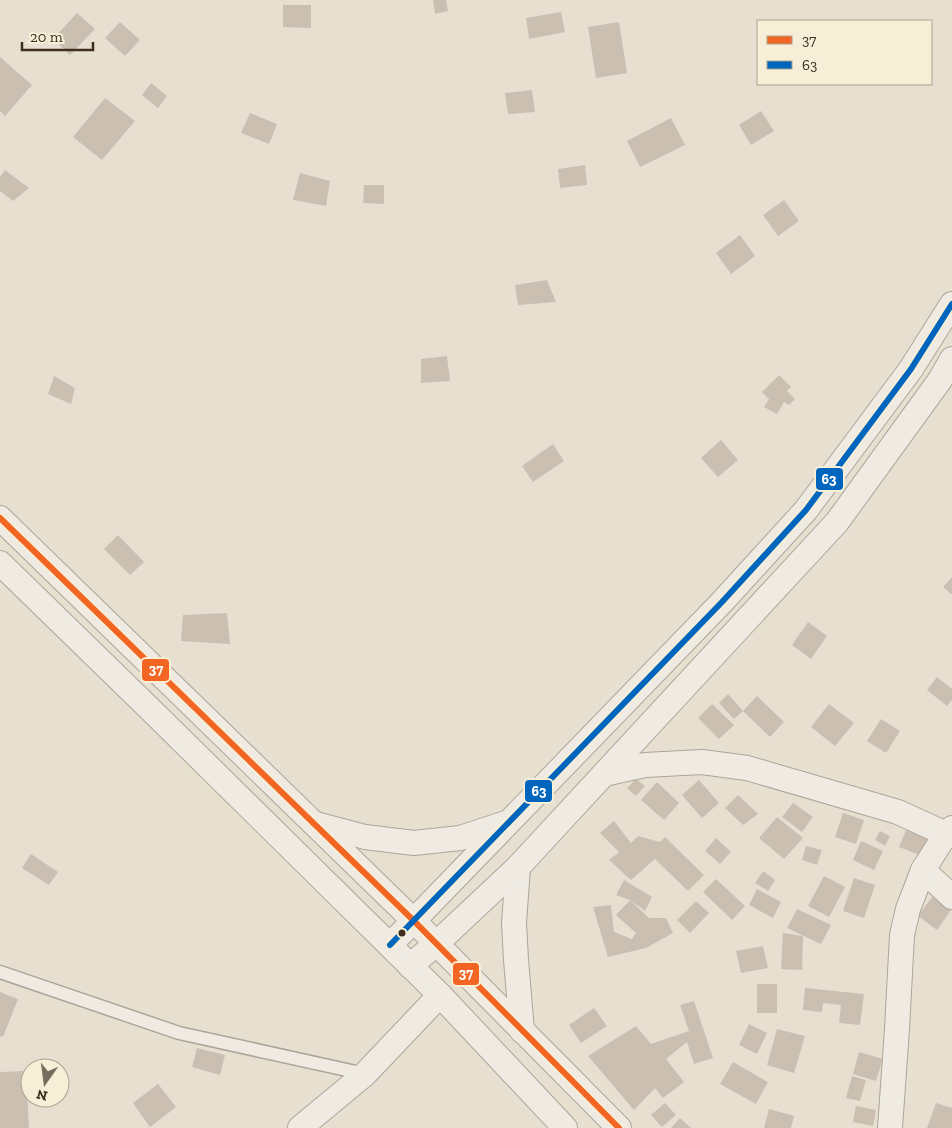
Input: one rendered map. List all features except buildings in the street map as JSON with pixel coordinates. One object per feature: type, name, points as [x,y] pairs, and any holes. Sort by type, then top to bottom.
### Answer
[{"type":"street","points":[[390,946],[722,602],[806,510],[911,369],[952,304]]},
{"type":"street","points":[[410,966],[518,868],[837,522],[940,380],[952,359]]},
{"type":"street","points":[[0,518],[414,921],[619,1128]]},
{"type":"street","points":[[0,563],[390,946],[565,1128]]},
{"type":"street","points":[[604,774],[645,765],[702,762],[747,768],[898,812],[949,831],[923,870],[908,909],[902,935],[890,1128]]},
{"type":"street","points":[[314,824],[365,837],[414,842],[460,838],[510,822]]},
{"type":"street","points":[[518,868],[514,923],[522,1031]]},
{"type":"street","points":[[923,870],[952,897]]},
{"type":"street","points":[[300,1128],[365,1074],[440,996]]},
{"type":"lane","points":[[0,972],[179,1033],[365,1074]]},
{"type":"transit line","name":"63","points":[[390,945],[722,602],[806,510],[911,369],[952,304]]},
{"type":"transit line","name":"37","points":[[0,518],[414,921],[619,1128]]}]
